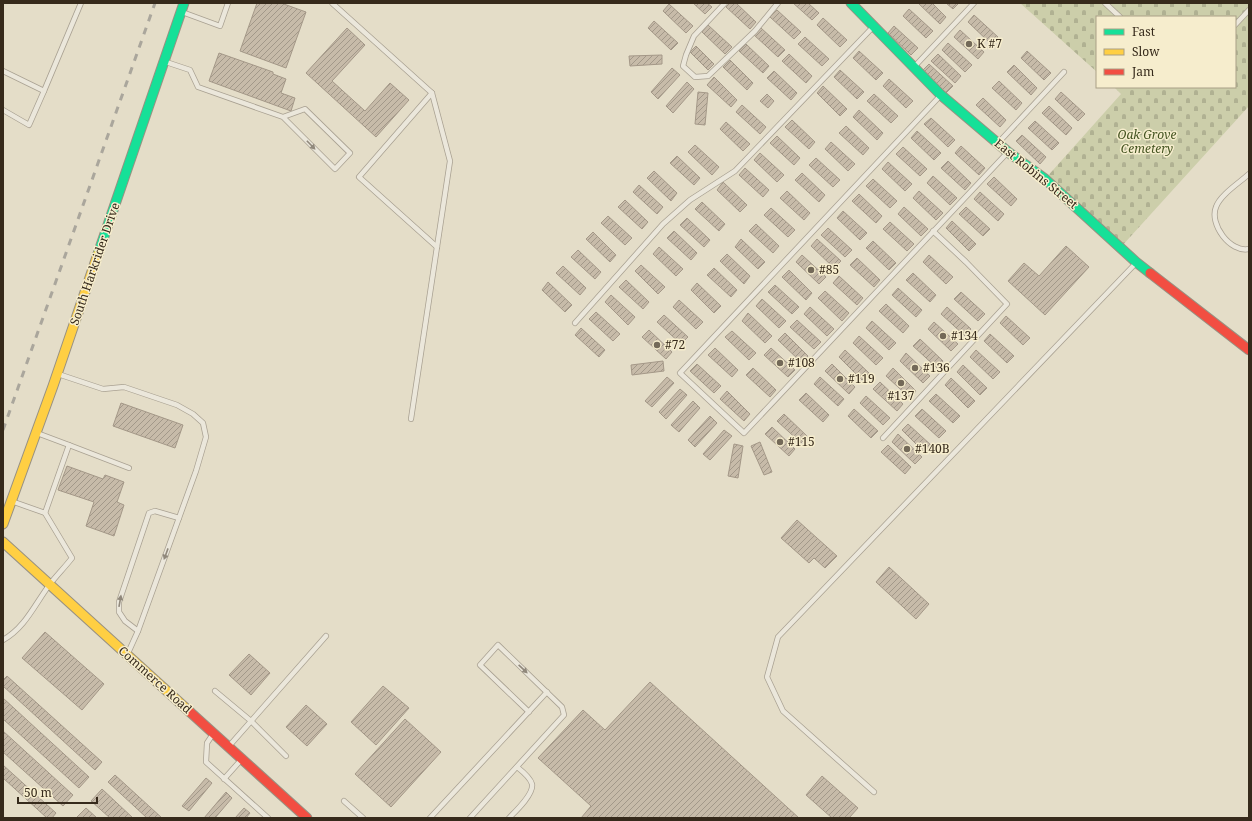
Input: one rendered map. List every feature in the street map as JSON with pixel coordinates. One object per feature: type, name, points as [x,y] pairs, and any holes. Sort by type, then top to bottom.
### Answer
[{"type":"street","name":"East Robins Street","points":[[851,3],[941,95],[1008,152],[1045,179],[1136,262],[1249,350]]},
{"type":"street","name":"South Harkrider Drive","points":[[3,524],[57,374],[182,7]]},
{"type":"street","name":"Commerce Road","points":[[3,542],[307,818]]},
{"type":"lane","points":[[3,110],[29,125],[81,3]]},
{"type":"lane","points":[[182,7],[220,26],[228,3]]},
{"type":"lane","points":[[332,3],[432,93],[450,161],[411,419]]},
{"type":"lane","points":[[725,3],[694,36],[686,55],[683,66],[695,76],[708,76],[754,30],[778,3]]},
{"type":"lane","points":[[914,67],[974,3]]},
{"type":"lane","points":[[1105,3],[1119,16]]},
{"type":"lane","points":[[1236,24],[1249,10]]},
{"type":"lane","points":[[575,323],[663,224],[690,200],[735,171],[874,26]]},
{"type":"lane","points":[[164,61],[190,70],[198,86],[284,117],[335,169],[350,153],[304,109],[284,117]]},
{"type":"lane","points":[[3,71],[44,91]]},
{"type":"lane","points":[[998,143],[1064,72]]},
{"type":"lane","points":[[432,93],[359,177],[437,247]]},
{"type":"lane","points":[[941,95],[680,372],[744,433],[1008,152]]},
{"type":"lane","points":[[1249,174],[1220,199],[1215,207],[1214,217],[1218,230],[1226,240],[1237,247],[1246,250],[1249,249]]},
{"type":"lane","points":[[883,438],[1007,304],[933,231]]},
{"type":"lane","points":[[874,792],[783,711],[767,676],[778,637],[1136,262]]},
{"type":"lane","points":[[57,374],[103,390],[124,387],[177,405],[193,414],[203,423],[206,436],[179,518],[138,631],[127,654]]},
{"type":"lane","points":[[36,433],[69,444],[129,468]]},
{"type":"lane","points":[[45,513],[69,444]]},
{"type":"lane","points":[[3,640],[11,636],[20,628],[50,585],[72,558],[45,513],[11,501]]},
{"type":"lane","points":[[138,631],[125,621],[119,612],[119,602],[149,513],[155,511],[179,518]]},
{"type":"lane","points":[[229,747],[326,636]]},
{"type":"lane","points":[[470,818],[564,715],[562,707],[498,645],[480,665],[529,712]]},
{"type":"lane","points":[[215,691],[251,722],[286,756]]},
{"type":"lane","points":[[430,818],[547,692]]},
{"type":"lane","points":[[214,733],[207,744],[206,762],[268,818]]},
{"type":"lane","points":[[224,779],[242,759]]},
{"type":"lane","points":[[509,818],[531,792],[532,785],[529,779],[517,767]]},
{"type":"lane","points":[[344,801],[362,818]]},
{"type":"green space","name":"Oak Grove Cemetery","points":[[1020,3],[1249,3],[1249,106],[1121,247],[1045,179],[1121,94],[1115,88],[1236,88],[1236,16],[1096,16],[1096,71]]},
{"type":"building","points":[[257,3],[281,3],[306,12],[286,68],[240,51]]},
{"type":"building","points":[[693,3],[707,3],[712,7],[705,14]]},
{"type":"building","points":[[730,3],[736,3],[756,22],[750,29],[726,7]]},
{"type":"building","points":[[793,3],[808,3],[819,13],[812,20]]},
{"type":"building","points":[[918,3],[932,3],[946,17],[940,24]]},
{"type":"building","points":[[946,3],[959,3],[953,9]]},
{"type":"building","points":[[669,4],[693,26],[686,33],[663,11]]},
{"type":"building","points":[[909,9],[933,31],[926,38],[903,16]]},
{"type":"building","points":[[777,10],[801,32],[794,39],[770,17]]},
{"type":"building","points":[[974,15],[998,37],[991,44],[968,22]]},
{"type":"building","points":[[823,18],[847,40],[840,47],[817,25]]},
{"type":"building","points":[[654,21],[678,43],[671,50],[648,28]]},
{"type":"building","points":[[708,25],[732,47],[725,54],[702,32]]},
{"type":"building","points":[[894,26],[918,48],[911,55],[888,33]]},
{"type":"building","points":[[347,28],[365,45],[332,81],[365,111],[390,83],[409,100],[376,137],[306,73]]},
{"type":"building","points":[[761,28],[785,50],[778,57],[754,35]]},
{"type":"building","name":"K #7","points":[[960,30],[984,52],[978,59],[954,37]]},
{"type":"building","points":[[805,37],[829,59],[822,66],[798,44]]},
{"type":"building","points":[[948,43],[972,65],[965,72],[942,50]]},
{"type":"building","points":[[746,44],[769,66],[763,73],[739,51]]},
{"type":"building","points":[[696,46],[714,64],[708,70],[690,52]]},
{"type":"building","points":[[859,51],[883,73],[876,80],[853,58]]},
{"type":"building","points":[[1027,51],[1051,73],[1044,80],[1021,58]]},
{"type":"building","points":[[219,53],[273,72],[273,74],[286,79],[281,93],[295,98],[291,111],[209,81]]},
{"type":"building","points":[[789,54],[812,76],[806,83],[782,61]]},
{"type":"building","points":[[938,54],[961,76],[955,83],[931,61]]},
{"type":"building","points":[[662,55],[662,64],[630,66],[629,56]]},
{"type":"building","points":[[730,60],[753,83],[747,90],[723,67]]},
{"type":"building","points":[[929,64],[953,86],[946,93],[922,71]]},
{"type":"building","points":[[1014,65],[1037,88],[1031,95],[1007,72]]},
{"type":"building","points":[[672,68],[680,75],[658,99],[651,92]]},
{"type":"building","points":[[840,70],[864,92],[857,99],[834,77]]},
{"type":"building","points":[[774,71],[797,93],[791,100],[767,78]]},
{"type":"building","points":[[714,77],[737,100],[731,107],[707,85]]},
{"type":"building","points":[[889,79],[913,101],[906,108],[883,86]]},
{"type":"building","points":[[999,81],[1022,103],[1016,110],[992,88]]},
{"type":"building","points":[[687,82],[694,89],[673,113],[666,106]]},
{"type":"building","points":[[823,86],[847,109],[840,116],[817,93]]},
{"type":"building","points":[[698,92],[708,93],[705,125],[695,124]]},
{"type":"building","points":[[1061,92],[1085,114],[1078,121],[1055,99]]},
{"type":"building","points":[[767,94],[774,101],[768,108],[760,101]]},
{"type":"building","points":[[874,94],[898,116],[891,123],[867,101]]},
{"type":"building","points":[[983,98],[1006,120],[1000,127],[976,105]]},
{"type":"building","points":[[742,105],[766,127],[760,134],[736,112]]},
{"type":"building","points":[[1049,106],[1072,128],[1066,135],[1042,113]]},
{"type":"building","points":[[859,110],[883,133],[877,140],[853,117]]},
{"type":"building","points":[[931,118],[955,140],[948,147],[924,124]]},
{"type":"building","points":[[792,120],[815,142],[809,149],[785,127]]},
{"type":"building","points":[[1035,121],[1059,143],[1052,150],[1028,128]]},
{"type":"building","points":[[726,122],[750,144],[743,151],[720,129]]},
{"type":"building","points":[[846,126],[869,148],[863,155],[839,133]]},
{"type":"building","points":[[917,131],[941,153],[934,160],[911,138]]},
{"type":"building","points":[[1022,135],[1046,157],[1040,164],[1016,141]]},
{"type":"building","points":[[777,136],[800,158],[794,165],[770,143]]},
{"type":"building","points":[[831,142],[855,164],[848,171],[825,149]]},
{"type":"building","points":[[695,145],[719,167],[712,175],[688,152]]},
{"type":"building","points":[[961,146],[985,168],[979,175],[955,153]]},
{"type":"building","points":[[903,147],[927,169],[920,176],[896,154]]},
{"type":"building","points":[[760,153],[784,175],[777,182],[754,160]]},
{"type":"building","points":[[677,156],[700,178],[694,185],[670,163]]},
{"type":"building","points":[[816,158],[840,180],[833,187],[809,165]]},
{"type":"building","points":[[948,161],[971,183],[965,190],[941,168]]},
{"type":"building","points":[[888,162],[912,184],[905,191],[882,169]]},
{"type":"building","points":[[745,168],[769,190],[763,197],[739,175]]},
{"type":"building","points":[[654,171],[677,193],[671,201],[647,178]]},
{"type":"building","points":[[802,173],[825,195],[819,202],[795,180]]},
{"type":"building","points":[[933,176],[957,198],[950,205],[927,183]]},
{"type":"building","points":[[994,177],[1017,199],[1011,206],[987,184]]},
{"type":"building","points":[[873,179],[897,201],[890,208],[866,186]]},
{"type":"building","points":[[723,182],[747,205],[740,212],[717,190]]},
{"type":"building","points":[[639,185],[663,207],[657,214],[633,192]]},
{"type":"building","points":[[787,191],[810,213],[804,220],[780,198]]},
{"type":"building","points":[[919,191],[943,213],[936,220],[913,198]]},
{"type":"building","points":[[980,192],[1004,214],[998,221],[974,199]]},
{"type":"building","points":[[859,194],[882,216],[876,223],[852,201]]},
{"type":"building","points":[[625,200],[648,222],[642,229],[618,207]]},
{"type":"building","points":[[702,202],[725,224],[719,231],[695,209]]},
{"type":"building","points":[[904,207],[928,229],[921,236],[898,214]]},
{"type":"building","points":[[966,207],[990,229],[983,236],[959,214]]},
{"type":"building","points":[[771,208],[795,230],[788,237],[764,215]]},
{"type":"building","points":[[843,211],[867,233],[860,240],[837,218]]},
{"type":"building","points":[[608,216],[632,238],[625,245],[601,223]]},
{"type":"building","points":[[687,218],[710,240],[704,247],[680,225]]},
{"type":"building","points":[[952,221],[976,244],[969,251],[946,228]]},
{"type":"building","points":[[890,222],[914,244],[907,251],[883,229]]},
{"type":"building","points":[[756,224],[779,246],[773,253],[749,231]]},
{"type":"building","points":[[828,228],[852,250],[845,257],[821,235]]},
{"type":"building","points":[[674,231],[697,253],[691,260],[667,238]]},
{"type":"building","points":[[593,232],[616,255],[610,262],[586,239]]},
{"type":"building","points":[[741,239],[765,262],[758,269],[735,247]]},
{"type":"building","points":[[817,239],[841,261],[834,268],[811,246]]},
{"type":"building","points":[[873,241],[896,263],[889,270],[866,248]]},
{"type":"building","points":[[1066,246],[1089,267],[1045,315],[1008,281],[1024,263],[1039,276]]},
{"type":"building","points":[[659,247],[683,269],[676,276],[653,254]]},
{"type":"building","points":[[578,250],[601,272],[595,279],[571,257]]},
{"type":"building","points":[[727,254],[750,276],[744,284],[720,261]]},
{"type":"building","name":"#85","points":[[802,255],[826,277],[819,284],[796,262]]},
{"type":"building","points":[[929,255],[953,277],[946,284],[923,262]]},
{"type":"building","points":[[857,258],[880,280],[874,287],[850,265]]},
{"type":"building","points":[[641,265],[665,287],[658,294],[635,271]]},
{"type":"building","points":[[563,266],[586,288],[580,295],[556,273]]},
{"type":"building","points":[[714,268],[737,290],[731,297],[707,275]]},
{"type":"building","points":[[789,270],[812,293],[806,300],[782,277]]},
{"type":"building","points":[[913,273],[936,295],[930,302],[906,280]]},
{"type":"building","points":[[839,276],[863,298],[857,305],[833,283]]},
{"type":"building","points":[[626,280],[649,302],[643,309],[619,287]]},
{"type":"building","points":[[548,282],[572,305],[565,312],[542,290]]},
{"type":"building","points":[[697,283],[721,306],[714,313],[691,290]]},
{"type":"building","points":[[775,285],[799,307],[792,314],[768,292]]},
{"type":"building","points":[[898,288],[922,310],[916,317],[892,295]]},
{"type":"building","points":[[825,291],[849,313],[842,321],[818,298]]},
{"type":"building","points":[[961,292],[985,314],[978,321],[954,299]]},
{"type":"building","points":[[611,295],[635,317],[628,325],[605,302]]},
{"type":"building","points":[[762,299],[786,321],[779,328],[756,306]]},
{"type":"building","points":[[679,300],[703,322],[696,329],[673,307]]},
{"type":"building","points":[[886,304],[909,326],[903,333],[879,311]]},
{"type":"building","points":[[810,307],[834,329],[827,336],[804,314]]},
{"type":"building","points":[[947,307],[971,329],[965,336],[941,314]]},
{"type":"building","points":[[596,312],[620,334],[613,341],[589,319]]},
{"type":"building","points":[[748,313],[772,336],[765,343],[742,321]]},
{"type":"building","points":[[664,315],[688,337],[681,344],[657,322]]},
{"type":"building","points":[[1006,316],[1030,338],[1023,345],[1000,323]]},
{"type":"building","points":[[797,320],[821,342],[814,349],[790,327]]},
{"type":"building","points":[[872,321],[896,343],[889,350],[866,328]]},
{"type":"building","name":"#134","points":[[934,322],[958,344],[951,351],[928,329]]},
{"type":"building","points":[[581,328],[605,350],[599,357],[575,335]]},
{"type":"building","name":"#72","points":[[649,330],[672,352],[666,359],[642,337]]},
{"type":"building","points":[[732,331],[756,353],[749,360],[725,337]]},
{"type":"building","points":[[785,333],[808,356],[802,363],[778,340]]},
{"type":"building","points":[[990,334],[1014,356],[1007,363],[984,341]]},
{"type":"building","points":[[859,336],[883,358],[876,365],[853,343]]},
{"type":"building","points":[[920,339],[943,361],[937,368],[913,346]]},
{"type":"building","points":[[715,348],[738,370],[732,377],[708,355]]},
{"type":"building","name":"#108","points":[[771,348],[795,370],[788,377],[764,355]]},
{"type":"building","points":[[845,350],[869,373],[862,380],[839,357]]},
{"type":"building","points":[[976,350],[1000,372],[993,379],[970,357]]},
{"type":"building","name":"#136","points":[[906,353],[930,376],[923,383],[900,361]]},
{"type":"building","points":[[663,361],[664,371],[632,375],[631,365]]},
{"type":"building","points":[[697,364],[721,386],[714,393],[690,371]]},
{"type":"building","name":"#119","points":[[832,364],[855,387],[849,394],[825,371]]},
{"type":"building","points":[[963,365],[987,388],[980,395],[957,372]]},
{"type":"building","points":[[753,368],[776,390],[770,397],[746,375]]},
{"type":"building","name":"#137","points":[[893,368],[916,391],[910,398],[886,376]]},
{"type":"building","points":[[667,377],[674,383],[652,407],[645,401]]},
{"type":"building","points":[[820,377],[844,399],[838,406],[814,384]]},
{"type":"building","points":[[951,378],[975,401],[968,408],[945,385]]},
{"type":"building","points":[[880,382],[903,404],[897,411],[873,389]]},
{"type":"building","points":[[680,389],[687,395],[666,419],[659,412]]},
{"type":"building","points":[[727,391],[750,414],[744,421],[720,399]]},
{"type":"building","points":[[806,393],[829,415],[823,422],[799,400]]},
{"type":"building","points":[[936,394],[960,416],[953,423],[929,401]]},
{"type":"building","points":[[866,396],[890,418],[883,425],[860,403]]},
{"type":"building","points":[[693,401],[700,408],[679,432],[671,425]]},
{"type":"building","points":[[121,403],[183,425],[175,448],[113,426]]},
{"type":"building","points":[[854,409],[878,431],[871,438],[848,416]]},
{"type":"building","points":[[922,409],[946,431],[939,438],[915,416]]},
{"type":"building","points":[[784,414],[807,436],[801,443],[777,421]]},
{"type":"building","points":[[710,416],[717,423],[695,447],[688,440]]},
{"type":"building","points":[[908,424],[932,446],[925,453],[902,430]]},
{"type":"building","name":"#115","points":[[772,427],[795,449],[789,456],[765,434]]},
{"type":"building","points":[[724,430],[732,436],[710,460],[703,454]]},
{"type":"building","name":"#140B","points":[[898,434],[922,457],[915,464],[892,442]]},
{"type":"building","points":[[760,442],[772,472],[764,475],[751,446]]},
{"type":"building","points":[[734,444],[743,446],[738,478],[728,476]]},
{"type":"building","points":[[888,445],[911,467],[905,474],[881,452]]},
{"type":"building","points":[[67,466],[103,479],[105,475],[124,482],[117,502],[124,505],[114,536],[86,526],[94,502],[58,490]]},
{"type":"building","points":[[797,520],[837,556],[825,568],[814,558],[809,563],[781,538]]},
{"type":"building","points":[[889,567],[929,604],[916,619],[876,582]]},
{"type":"building","points":[[45,632],[104,684],[82,710],[22,658]]},
{"type":"building","points":[[249,654],[270,673],[251,695],[229,675]]},
{"type":"building","points":[[7,676],[102,762],[95,770],[3,686],[3,680]]},
{"type":"building","points":[[650,682],[799,818],[581,818],[591,806],[538,758],[583,710],[605,730]]},
{"type":"building","points":[[383,686],[409,708],[376,745],[351,722]]},
{"type":"building","points":[[3,698],[89,777],[79,788],[3,719]]},
{"type":"building","points":[[306,705],[327,724],[307,746],[286,727]]},
{"type":"building","points":[[405,719],[441,752],[391,807],[355,774]]},
{"type":"building","points":[[3,731],[73,795],[63,806],[3,752]]},
{"type":"building","points":[[3,765],[56,813],[52,818],[47,818],[3,778]]},
{"type":"building","points":[[115,775],[162,818],[147,818],[108,782]]},
{"type":"building","points":[[822,776],[858,808],[849,818],[832,818],[806,795]]},
{"type":"building","points":[[206,778],[212,783],[189,811],[182,806]]},
{"type":"building","points":[[102,789],[133,818],[110,818],[91,801]]},
{"type":"building","points":[[226,792],[232,798],[215,818],[204,818]]},
{"type":"building","points":[[86,808],[97,818],[76,818]]},
{"type":"building","points":[[244,808],[250,813],[246,818],[235,818]]},
{"type":"railway","points":[[3,430],[155,3]]},
{"type":"traffic: fast","points":[[98,254],[184,3]]},
{"type":"traffic: fast","points":[[851,3],[941,95],[1008,152],[1045,179],[1150,273]]},
{"type":"traffic: slow","points":[[3,524],[53,386],[98,254]]},
{"type":"traffic: slow","points":[[3,542],[190,712]]},
{"type":"traffic: jam","points":[[1150,273],[1249,350]]},
{"type":"traffic: jam","points":[[190,712],[307,818]]},
{"type":"place","name":"K #7","points":[[969,44]]},
{"type":"place","name":"#85","points":[[811,270]]},
{"type":"place","name":"#134","points":[[943,336]]},
{"type":"place","name":"#72","points":[[657,345]]},
{"type":"place","name":"#108","points":[[780,363]]},
{"type":"place","name":"#136","points":[[915,368]]},
{"type":"place","name":"#119","points":[[840,379]]},
{"type":"place","name":"#137","points":[[901,383]]},
{"type":"place","name":"#115","points":[[780,442]]},
{"type":"place","name":"#140B","points":[[907,449]]}]
